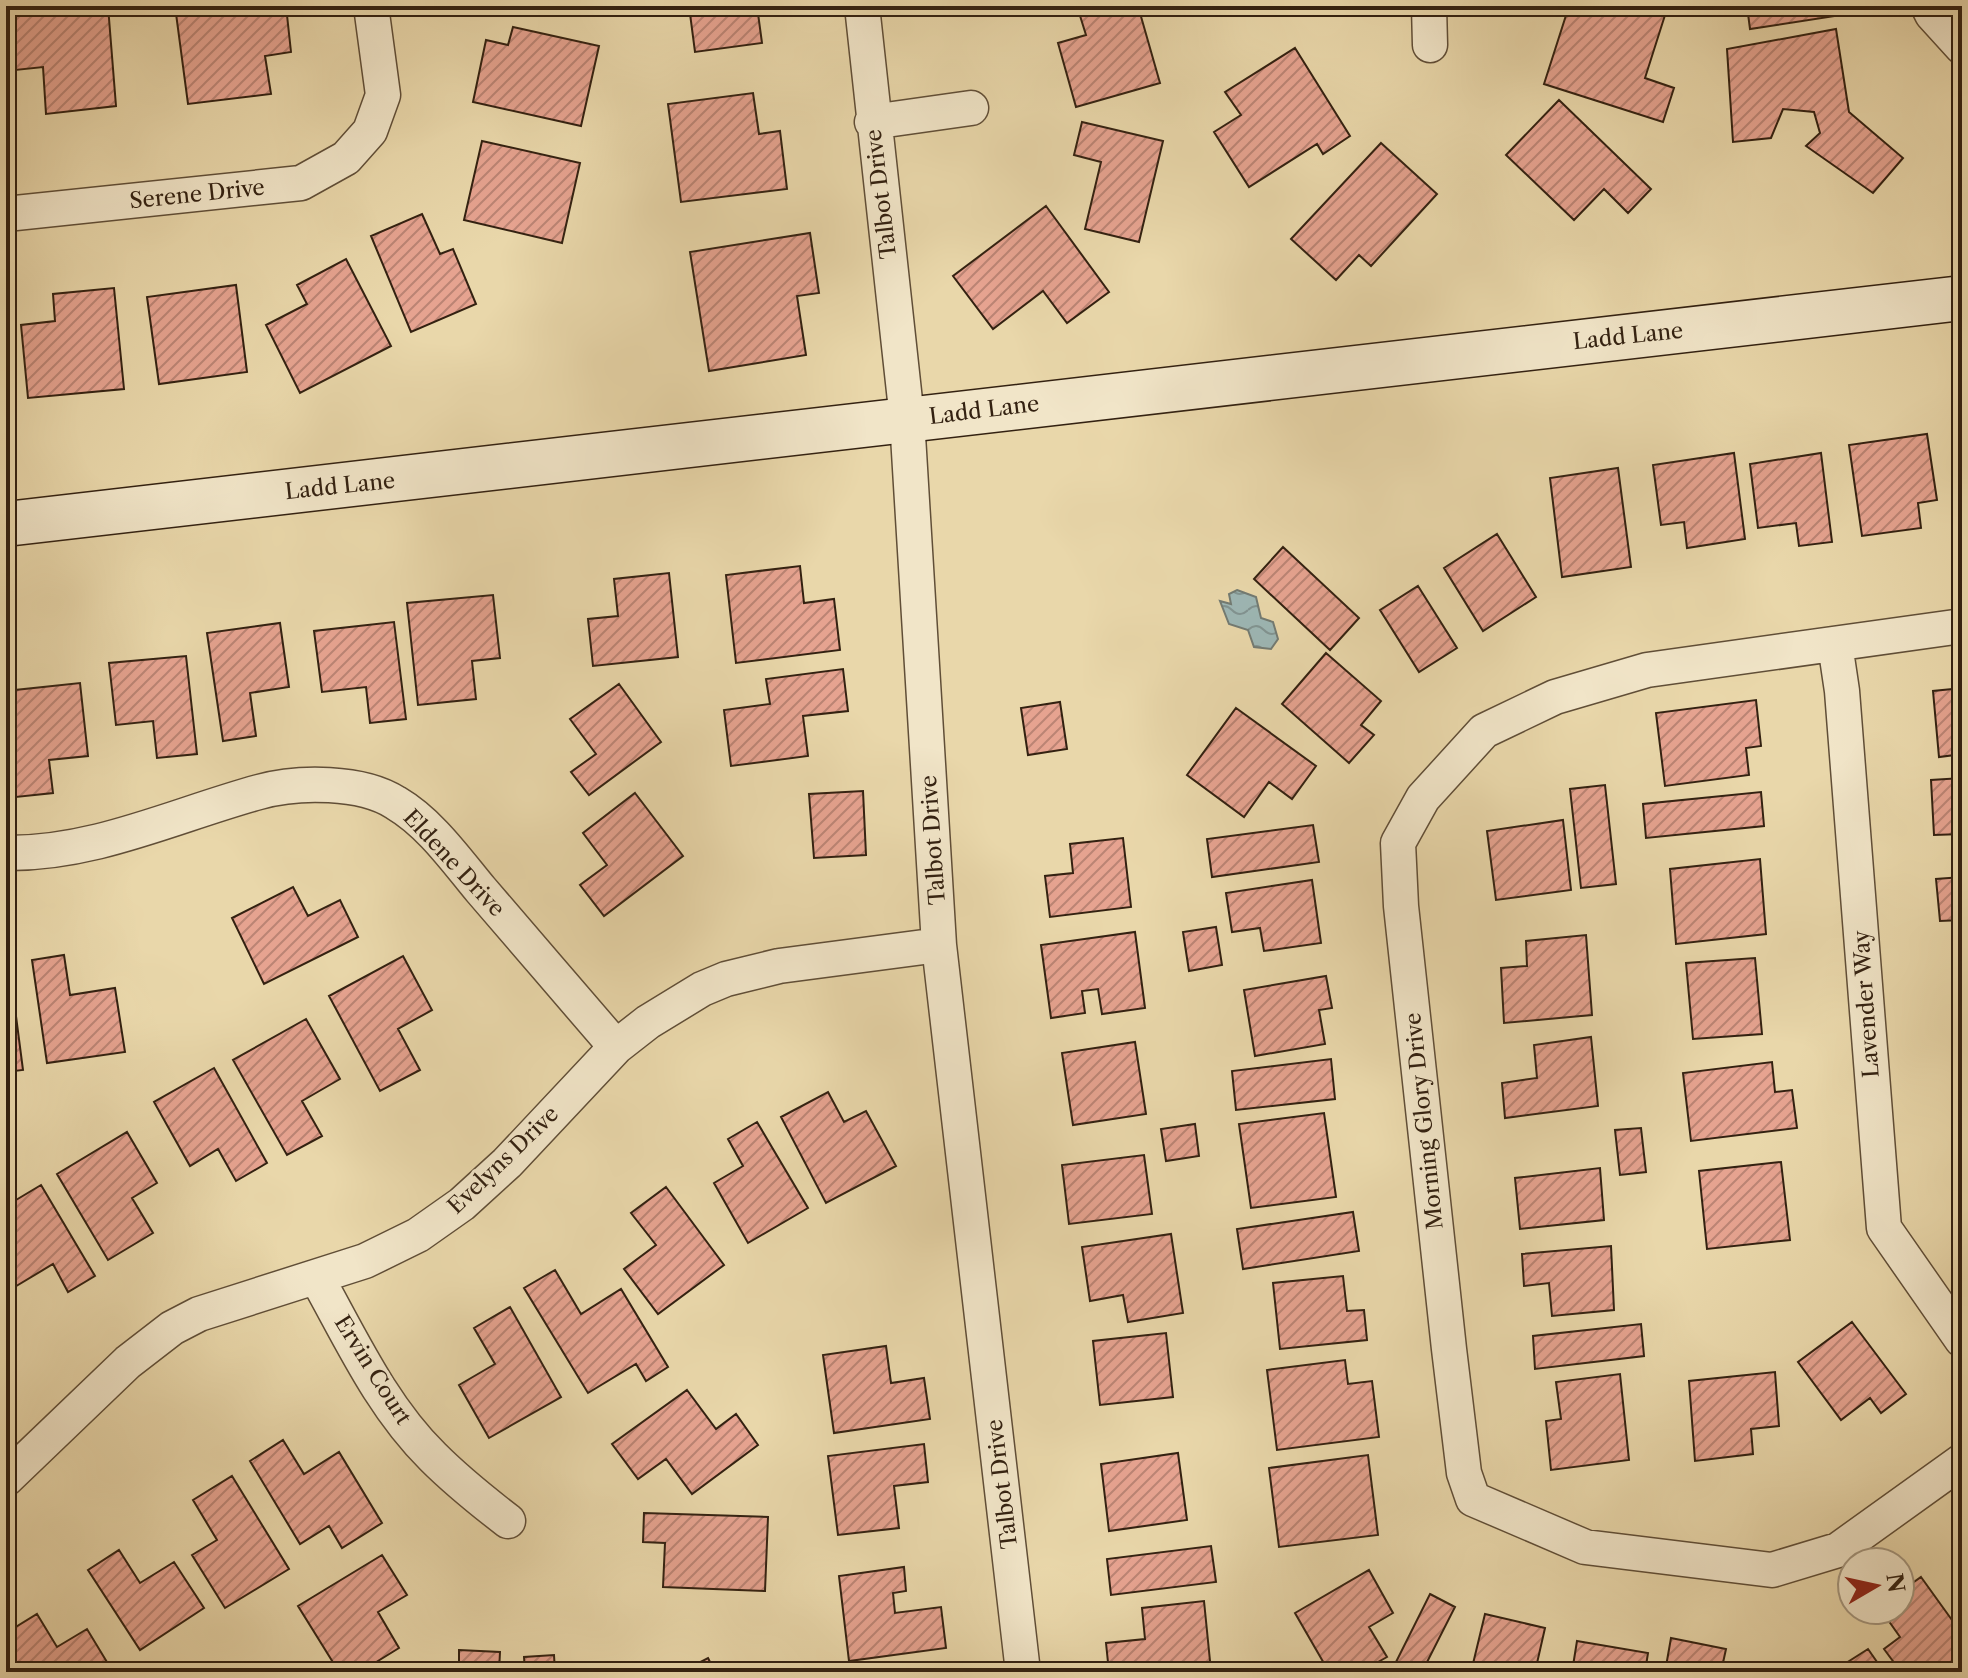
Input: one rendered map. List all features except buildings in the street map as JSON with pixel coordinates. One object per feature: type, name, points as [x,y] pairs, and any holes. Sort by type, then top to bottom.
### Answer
[{"type":"street","name":"Serene Drive","points":[[6,214],[301,183],[346,158],[370,131],[383,95],[371,6]]},
{"type":"street","name":"Talbot Drive","points":[[862,6],[872,122],[907,419],[939,945],[1023,1672]]},
{"type":"street","points":[[1429,6],[1430,45]]},
{"type":"street","points":[[1928,6],[1962,47]]},
{"type":"street","points":[[872,122],[971,108]]},
{"type":"street","name":"Ladd Lane","points":[[6,524],[1962,298]]},
{"type":"street","name":"Morning Glory Drive","points":[[1962,626],[1647,670],[1555,697],[1484,731],[1423,798],[1398,843],[1401,906],[1464,1473],[1473,1499],[1585,1547],[1772,1570],[1838,1550],[1962,1461]]},
{"type":"street","name":"Lavender Way","points":[[1835,644],[1842,691],[1884,1228],[1962,1340]]},
{"type":"street","name":"Eldene Drive","points":[[6,853],[59,850],[134,832],[263,790],[318,785],[359,789],[379,795],[398,803],[438,839],[616,1047]]},
{"type":"street","name":"Evelyns Drive","points":[[6,1479],[128,1362],[172,1328],[199,1314],[365,1261],[405,1241],[462,1204],[507,1163],[616,1047],[648,1022],[702,989],[726,979],[779,966],[939,945]]},
{"type":"street","name":"Ervin Court","points":[[317,1278],[372,1378],[406,1425],[431,1456],[508,1521]]},
{"type":"water","points":[[1237,590],[1256,597],[1261,618],[1273,622],[1278,639],[1271,649],[1254,647],[1248,630],[1229,624],[1220,601],[1231,604],[1229,594]]}]
